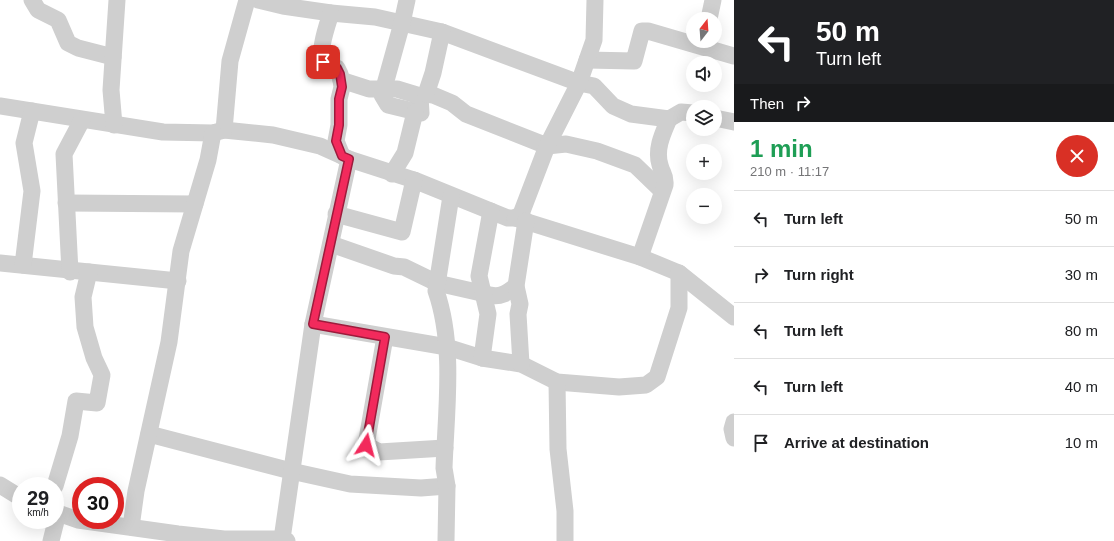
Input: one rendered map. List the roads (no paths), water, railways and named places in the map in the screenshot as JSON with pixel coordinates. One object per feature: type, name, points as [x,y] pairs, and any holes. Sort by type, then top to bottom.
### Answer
[{"type":"street","points":[[32,0],[38,10],[58,20],[68,43],[78,48],[114,57]]},
{"type":"street","points":[[114,125],[112,90],[117,0]]},
{"type":"street","points":[[131,527],[136,491],[169,342],[182,246],[208,160],[219,131],[230,61],[247,0]]},
{"type":"street","points":[[258,0],[294,4],[331,13],[375,17],[442,32],[579,83],[594,86],[613,106],[631,114],[669,119]]},
{"type":"street","points":[[407,0],[382,95],[388,105],[421,113],[423,95],[433,72],[442,32]]},
{"type":"street","points":[[521,364],[518,321],[520,304],[516,286],[521,214],[547,146],[579,83],[594,40],[595,0]]},
{"type":"street","points":[[710,12],[712,0]]},
{"type":"street","points":[[64,515],[78,520],[131,527],[177,537],[285,540],[291,471],[313,324],[331,244],[346,158],[336,141],[339,125],[339,99],[342,87],[341,80],[337,68],[323,62],[323,39],[331,13]]},
{"type":"street","points":[[587,60],[634,62],[642,31],[686,40]]},
{"type":"street","points":[[715,48],[734,56]]},
{"type":"street","points":[[341,80],[369,89],[396,89],[452,103],[466,114],[547,146],[566,144],[597,151],[635,166],[662,191]]},
{"type":"street","points":[[0,106],[163,132],[219,131],[273,135],[320,146],[346,158],[414,180],[508,218],[521,220],[640,257],[679,273],[734,317]]},
{"type":"street","points":[[23,265],[32,191],[24,143],[32,111]]},
{"type":"street","points":[[392,174],[405,153],[415,112]]},
{"type":"street","points":[[640,257],[666,176],[660,165],[658,152],[660,140],[669,119],[681,112],[686,112]]},
{"type":"street","points":[[722,119],[734,122]]},
{"type":"street","points":[[70,272],[64,154],[82,120]]},
{"type":"street","points":[[320,146],[319,141],[321,136],[331,135],[339,125]]},
{"type":"street","points":[[336,214],[402,232],[414,180]]},
{"type":"street","points":[[446,541],[447,486],[444,468],[447,347],[440,304],[436,292],[451,196]]},
{"type":"street","points":[[66,203],[195,204]]},
{"type":"street","points":[[482,358],[488,314],[479,276],[491,211]]},
{"type":"street","points":[[331,244],[394,266],[404,267],[437,283],[482,292],[496,297],[503,295],[516,286]]},
{"type":"street","points":[[0,263],[70,272],[89,272],[178,281]]},
{"type":"street","points":[[58,477],[70,436],[76,402],[97,403],[102,376],[94,358],[85,327],[82,297],[89,272]]},
{"type":"street","points":[[313,324],[447,347],[482,358],[521,364],[557,382],[620,387],[646,385],[657,377],[679,308],[679,273]]},
{"type":"street","points":[[385,337],[366,445],[379,452],[445,448]]},
{"type":"street","points":[[557,382],[558,449],[565,511],[565,541]]},
{"type":"street","points":[[734,422],[732,429],[734,438]]},
{"type":"street","points":[[149,434],[291,471],[350,484],[421,488],[447,486]]},
{"type":"street","points":[[0,484],[12,492]]},
{"type":"street","points":[[51,541],[53,529]]}]
